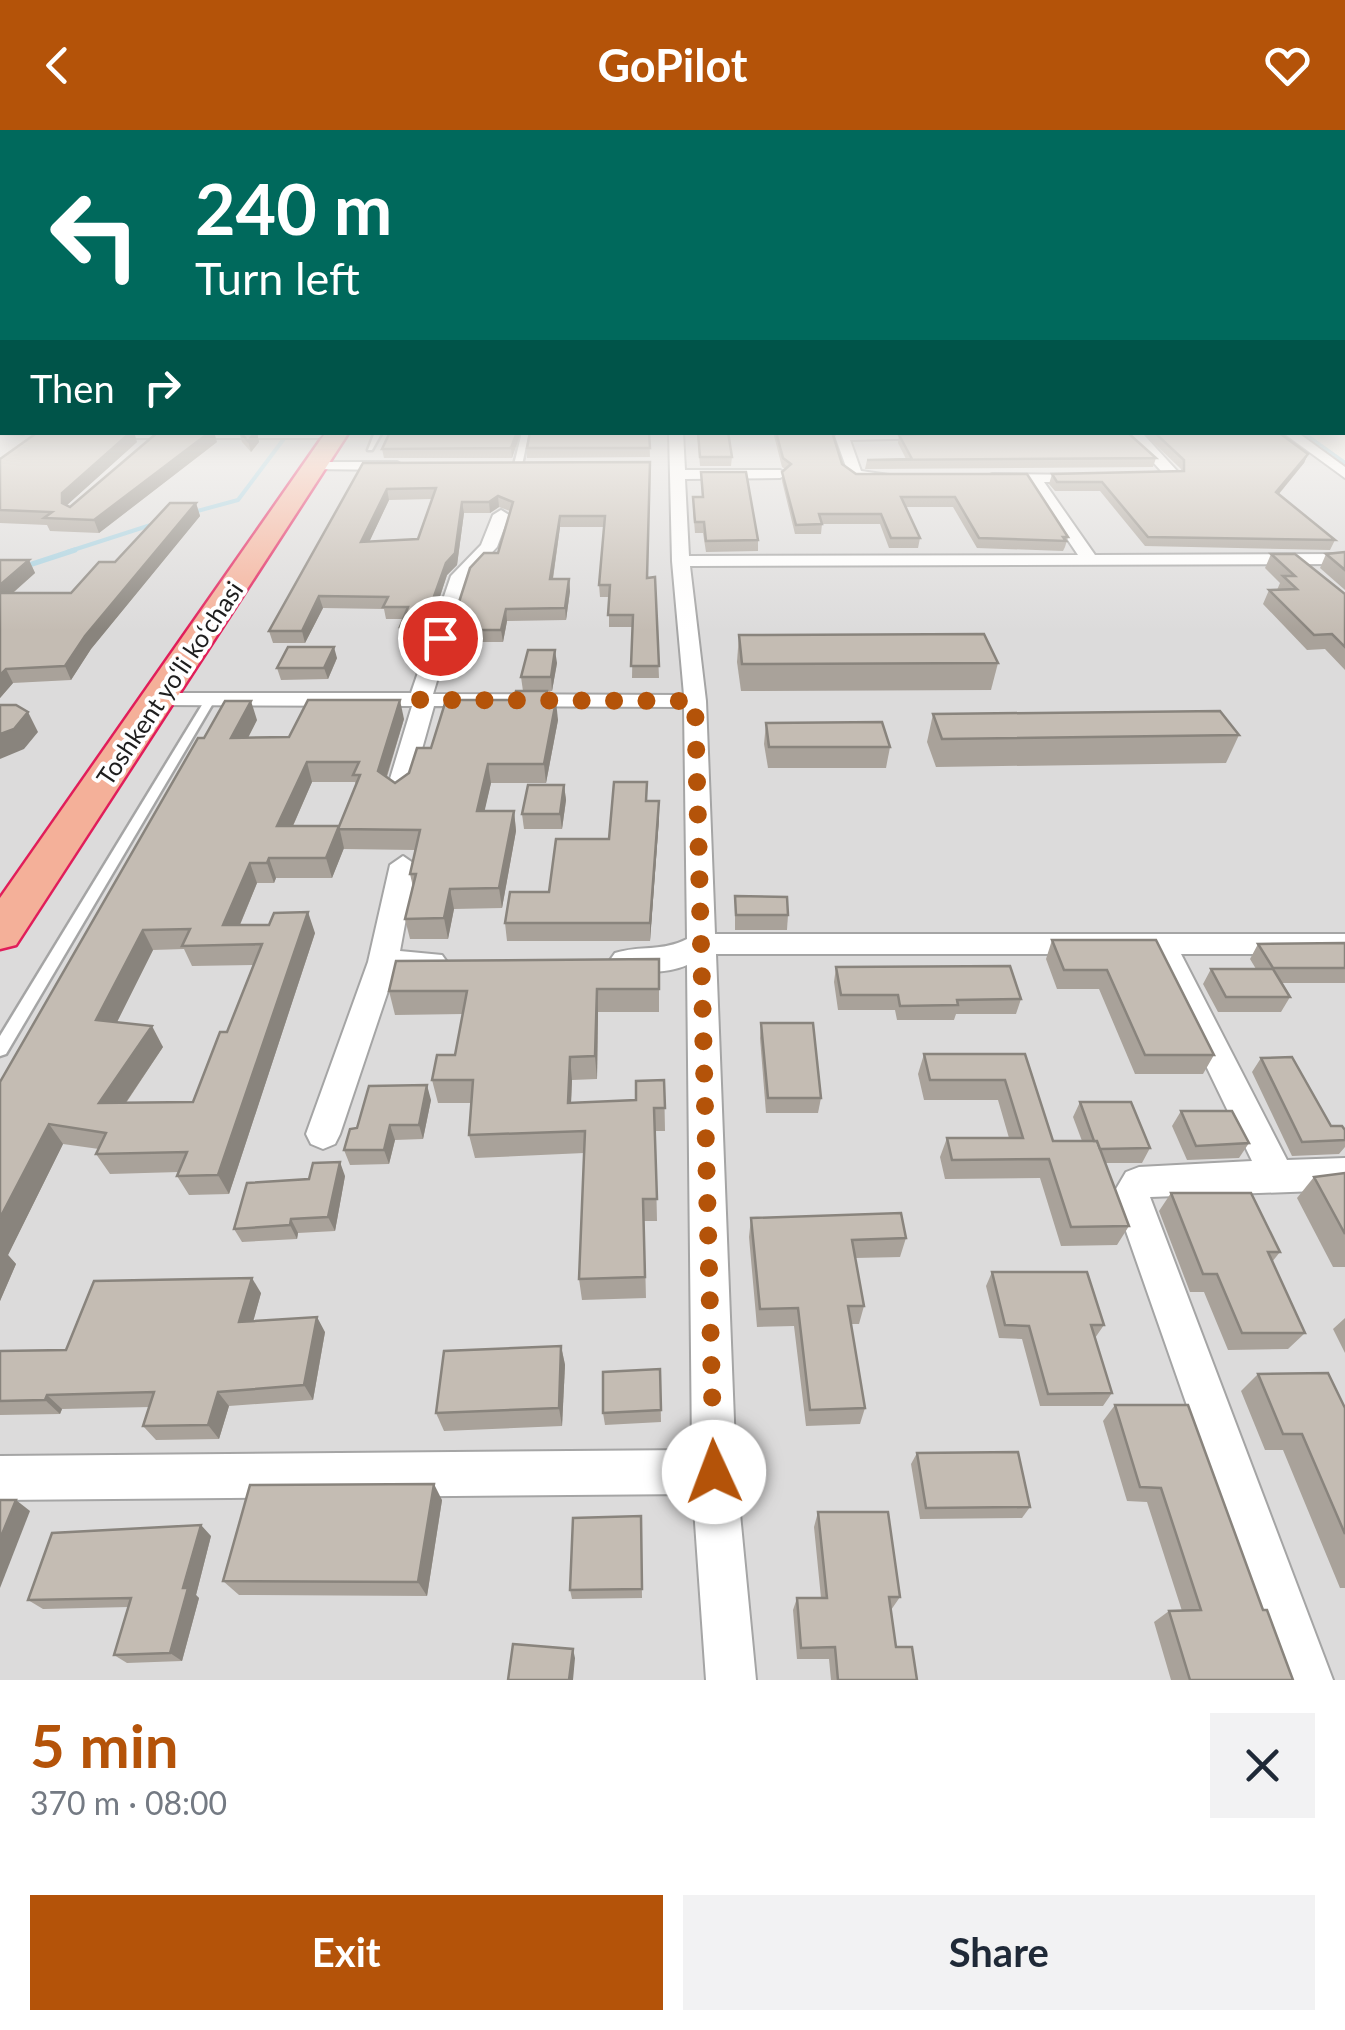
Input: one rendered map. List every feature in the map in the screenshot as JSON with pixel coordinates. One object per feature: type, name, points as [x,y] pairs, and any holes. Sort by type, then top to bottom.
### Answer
[{"type":"highway","name":"Toshkent yo‘li ko‘chasi","points":[[0,933],[159,700],[283,486]]},
{"type":"highway","name":"Toshkent yo‘li ko‘chasi","points":[[0,878],[238,563]]},
{"type":"street","points":[[678,486],[681,561],[695,701],[714,1472],[731,1680]]},
{"type":"street","points":[[1039,486],[1088,557]]},
{"type":"street","points":[[398,792],[425,710],[420,700],[460,576],[488,548],[501,515]]},
{"type":"street","points":[[681,561],[1345,559]]},
{"type":"street","points":[[1294,560],[1320,582]]},
{"type":"street","points":[[159,700],[695,701]]},
{"type":"street","points":[[324,1134],[383,962],[403,865]]},
{"type":"street","points":[[595,960],[672,960],[701,944],[1345,944]]},
{"type":"street","points":[[1160,944],[1277,1176]]},
{"type":"street","points":[[383,962],[460,962]]},
{"type":"street","points":[[1308,1680],[1131,1194],[1139,1184],[1158,1180],[1345,1174]]},
{"type":"street","points":[[0,1478],[714,1472]]},
{"type":"lane","points":[[0,1050],[210,700]]},
{"type":"shaded area","points":[[0,486],[1345,486],[1345,1680],[0,1680]]},
{"type":"building","points":[[0,486],[70,486],[62,493],[62,503],[70,507],[94,486],[138,486],[94,520],[44,518],[52,512],[0,510]]},
{"type":"building","points":[[350,486],[649,486],[647,578],[655,577],[659,666],[631,666],[633,615],[608,615],[610,585],[599,585],[605,516],[560,516],[550,579],[569,579],[565,608],[506,609],[501,630],[450,630],[470,568],[484,553],[498,553],[513,502],[498,496],[489,502],[462,502],[455,553],[446,563],[423,627],[400,627],[408,607],[383,607],[388,597],[319,596],[302,631],[269,631]],"holes":[[[436,488],[418,539],[361,542],[387,489]]]},
{"type":"building","points":[[702,486],[749,486],[758,540],[706,541],[704,522],[695,522],[693,497],[703,497]]},
{"type":"building","points":[[786,486],[1035,486],[1068,537],[1063,537],[1066,541],[979,538],[955,497],[901,497],[920,538],[891,538],[881,514],[819,514],[822,524],[796,525]]},
{"type":"building","points":[[1106,486],[1281,486],[1276,492],[1335,540],[1148,537]]},
{"type":"building","points":[[170,503],[196,503],[85,636],[65,666],[6,669],[0,675],[0,593],[71,593],[99,562],[115,562]]},
{"type":"building","points":[[1345,552],[1345,570],[1326,554]]},
{"type":"building","points":[[1271,554],[1295,554],[1345,594],[1345,647],[1332,634],[1314,635],[1269,590],[1297,589],[1283,576],[1295,576]]},
{"type":"building","points":[[0,560],[29,560],[0,585]]},
{"type":"building","points":[[984,634],[998,663],[742,664],[739,635]]},
{"type":"building","points":[[288,647],[334,647],[324,668],[277,668]]},
{"type":"building","points":[[528,650],[555,650],[551,677],[521,677]]},
{"type":"building","points":[[516,691],[547,691],[545,701],[556,701],[544,764],[488,764],[477,811],[514,811],[499,888],[450,889],[444,918],[405,919],[416,874],[410,874],[420,830],[338,829],[360,775],[353,775],[359,762],[307,762],[277,826],[339,826],[326,858],[269,858],[267,863],[250,863],[223,925],[269,925],[274,913],[308,912],[218,1175],[177,1176],[187,1152],[96,1154],[106,1133],[49,1124],[0,1218],[0,1082],[198,738],[204,738],[225,701],[251,701],[231,738],[289,737],[308,700],[400,700],[378,771],[395,783],[409,773],[417,748],[431,748],[446,700],[514,700]],"holes":[[[190,929],[182,946],[262,944],[227,1032],[220,1032],[193,1102],[99,1103],[152,1026],[96,1020],[143,930]]]},
{"type":"building","points":[[0,705],[16,705],[28,712],[14,729],[0,734]]},
{"type":"building","points":[[1220,711],[1239,735],[942,739],[933,714]]},
{"type":"building","points":[[882,722],[890,747],[769,747],[766,723]]},
{"type":"building","points":[[614,782],[647,782],[646,801],[659,801],[650,923],[505,923],[510,892],[549,892],[556,839],[609,839]]},
{"type":"building","points":[[528,785],[564,785],[560,814],[522,814]]},
{"type":"building","points":[[735,896],[787,897],[788,915],[736,915]]},
{"type":"building","points":[[1052,940],[1156,940],[1214,1055],[1145,1055],[1107,970],[1064,970]]},
{"type":"building","points":[[1345,943],[1345,968],[1273,968],[1258,944]]},
{"type":"building","points":[[659,959],[659,989],[597,989],[595,1056],[570,1057],[568,1103],[636,1100],[636,1081],[664,1080],[665,1108],[654,1108],[657,1199],[643,1199],[645,1277],[579,1279],[585,1131],[469,1135],[473,1080],[432,1080],[437,1055],[455,1055],[467,991],[389,991],[396,961]]},
{"type":"building","points":[[1010,966],[1021,999],[900,1006],[898,995],[841,995],[836,967]]},
{"type":"building","points":[[1211,969],[1273,969],[1290,997],[1226,997]]},
{"type":"building","points":[[761,1023],[813,1023],[821,1098],[768,1098]]},
{"type":"building","points":[[924,1054],[1025,1054],[1053,1141],[1097,1141],[1129,1226],[1071,1227],[1049,1159],[952,1160],[947,1138],[1023,1138],[1005,1080],[930,1080]]},
{"type":"building","points":[[1292,1057],[1331,1126],[1342,1126],[1345,1130],[1345,1140],[1302,1142],[1261,1058]]},
{"type":"building","points":[[427,1085],[419,1125],[390,1125],[384,1150],[344,1150],[350,1129],[357,1128],[369,1086]]},
{"type":"building","points":[[1080,1102],[1131,1102],[1150,1148],[1100,1149]]},
{"type":"building","points":[[1181,1111],[1232,1111],[1249,1143],[1196,1146]]},
{"type":"building","points":[[340,1162],[328,1217],[291,1219],[290,1225],[234,1229],[247,1183],[309,1179],[313,1163]]},
{"type":"building","points":[[1345,1173],[1345,1234],[1314,1177]]},
{"type":"building","points":[[1171,1193],[1251,1193],[1280,1252],[1268,1252],[1305,1333],[1242,1333],[1217,1274],[1203,1274]]},
{"type":"building","points":[[901,1213],[906,1238],[852,1240],[864,1306],[848,1306],[865,1408],[810,1410],[798,1308],[760,1309],[751,1218]]},
{"type":"building","points":[[992,1272],[1087,1272],[1104,1325],[1091,1325],[1112,1393],[1048,1394],[1029,1326],[1005,1325]]},
{"type":"building","points":[[252,1278],[239,1322],[317,1317],[304,1385],[218,1392],[208,1425],[143,1426],[154,1392],[47,1395],[45,1400],[0,1401],[0,1351],[66,1350],[94,1281]]},
{"type":"building","points":[[561,1346],[559,1408],[436,1413],[444,1351]]},
{"type":"building","points":[[660,1369],[661,1410],[603,1413],[603,1372]]},
{"type":"building","points":[[1328,1373],[1345,1408],[1345,1534],[1302,1434],[1283,1434],[1258,1374]]},
{"type":"building","points":[[1115,1405],[1188,1405],[1263,1610],[1267,1610],[1293,1680],[1190,1680],[1169,1611],[1201,1610],[1161,1488],[1140,1487]]},
{"type":"building","points":[[1018,1452],[1030,1507],[926,1508],[917,1453]]},
{"type":"building","points":[[434,1484],[418,1582],[223,1581],[250,1485]]},
{"type":"building","points":[[0,1500],[16,1500],[0,1539]]},
{"type":"building","points":[[818,1512],[888,1512],[900,1597],[889,1597],[896,1647],[912,1647],[917,1680],[838,1680],[835,1647],[801,1648],[797,1598],[827,1598]]},
{"type":"building","points":[[641,1516],[642,1589],[570,1590],[573,1518]]},
{"type":"building","points":[[201,1525],[170,1653],[114,1655],[131,1598],[28,1600],[52,1533]]},
{"type":"building","points":[[513,1644],[573,1649],[569,1680],[508,1680]]},
{"type":"waterway","points":[[190,513],[238,500],[248,486]]},
{"type":"waterway","points":[[67,552],[157,523]]},
{"type":"waterway","points":[[23,567],[75,550]]},
{"type":"route","points":[[440,638],[420,700],[695,701],[714,1472]]}]
